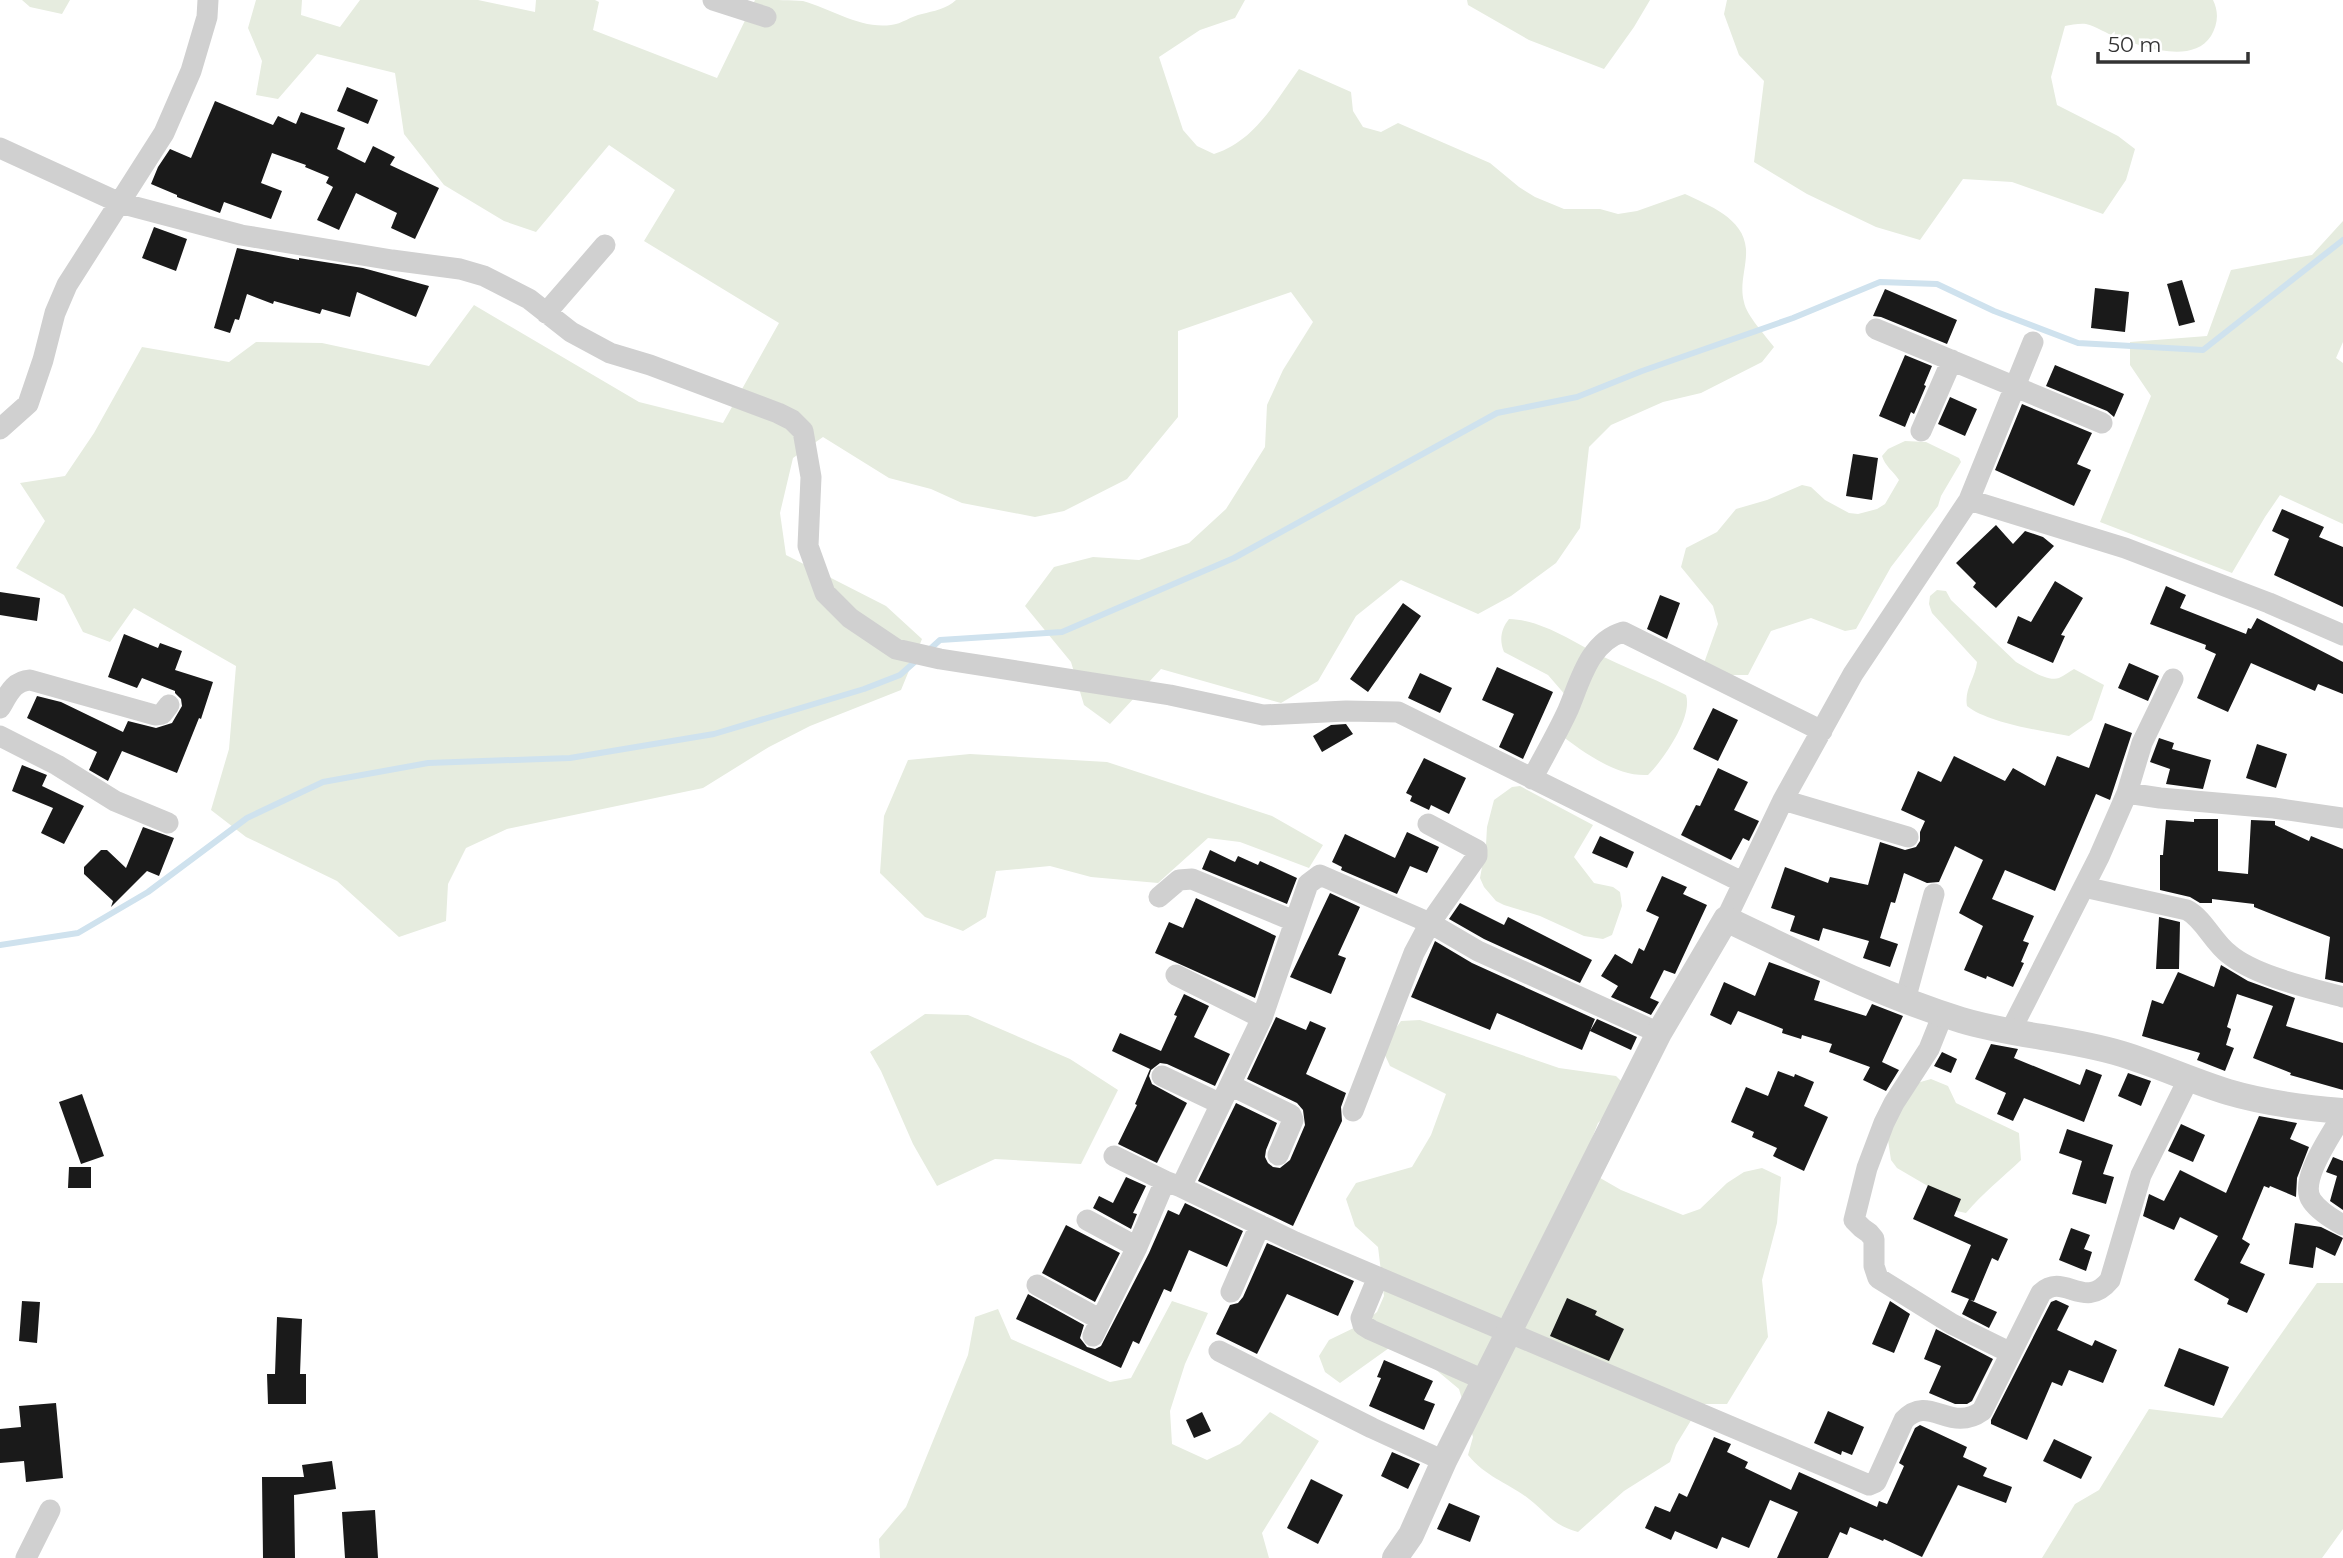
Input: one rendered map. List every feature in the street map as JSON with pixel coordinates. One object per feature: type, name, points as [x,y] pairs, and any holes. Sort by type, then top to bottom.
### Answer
[{"type":"street","points":[[0,429],[28,404],[41,369],[55,313],[67,285],[164,133],[191,71],[208,0]]},
{"type":"street","points":[[713,0],[766,17]]},
{"type":"street","points":[[0,148],[120,203],[241,234],[460,269],[505,286],[529,299],[571,332],[610,353],[778,412],[792,420],[803,431],[811,477],[808,545],[825,593],[859,624],[896,649],[940,659],[1170,695],[1262,715],[1346,711],[1398,712],[1742,882]]},
{"type":"street","points":[[546,313],[605,245]]},
{"type":"street","points":[[1876,330],[2102,423]]},
{"type":"street","points":[[1395,1558],[1411,1535],[1484,1380],[1659,1033],[1726,919],[1783,800],[1853,674],[1969,500],[2033,342]]},
{"type":"street","points":[[1922,431],[1952,360]]},
{"type":"street","points":[[1969,500],[2125,548],[2269,603],[2343,635]]},
{"type":"street","points":[[1532,779],[1586,667],[1601,645],[1611,636],[1623,632],[1822,731]]},
{"type":"street","points":[[2010,1032],[2109,837],[2127,793],[2142,743],[2173,679]]},
{"type":"street","points":[[0,709],[14,685],[20,680],[30,680],[155,715],[162,714],[169,705]]},
{"type":"street","points":[[0,736],[57,765],[115,801],[168,823]]},
{"type":"street","points":[[2127,793],[2343,818]]},
{"type":"street","points":[[1783,800],[1908,837]]},
{"type":"street","points":[[1353,1111],[1414,953],[1430,923],[1478,852],[1427,824]]},
{"type":"street","points":[[1037,1285],[1097,1328],[1137,1247],[1226,1094],[1262,1018],[1308,884],[1320,875],[1430,923],[1478,951],[1659,1033]]},
{"type":"street","points":[[1159,897],[1179,880],[1192,879],[1294,921]]},
{"type":"street","points":[[2084,887],[2187,911],[2199,919],[2209,935],[2224,950],[2244,964],[2276,977],[2343,997]]},
{"type":"street","points":[[1905,1000],[1934,894]]},
{"type":"street","points":[[1726,919],[1831,968],[1943,1014],[2010,1032],[2095,1046],[2227,1091],[2281,1104],[2343,1113],[2314,1166],[2308,1192],[2311,1200],[2333,1220],[2343,1225]]},
{"type":"street","points":[[1176,975],[1262,1018]]},
{"type":"street","points":[[1943,1014],[1930,1049],[1884,1123],[1867,1168],[1854,1220],[1874,1239],[1874,1266],[1878,1278],[1952,1324],[2011,1353]]},
{"type":"street","points":[[1162,1076],[1292,1115],[1293,1120],[1278,1155]]},
{"type":"street","points":[[1114,1156],[1378,1277],[1867,1486],[1876,1482],[1904,1420],[1910,1414],[1929,1410],[1956,1419],[1973,1417],[1982,1411],[2040,1293],[2047,1287],[2059,1286],[2092,1294],[2102,1290],[2110,1280],[2141,1175],[2189,1078]]},
{"type":"street","points":[[1087,1220],[1137,1247]]},
{"type":"street","points":[[1231,1292],[1260,1225]]},
{"type":"street","points":[[1378,1277],[1361,1318],[1363,1325],[1484,1380]]},
{"type":"street","points":[[1219,1351],[1371,1428],[1444,1461]]},
{"type":"street","points":[[26,1558],[50,1510]]},
{"type":"shaded area","points":[[22,0],[70,0],[62,14],[30,7]]},
{"type":"shaded area","points":[[256,0],[302,0],[301,15],[340,27],[360,0],[478,0],[535,12],[536,0],[595,0],[599,2],[593,30],[717,78],[755,0],[803,1],[868,24],[891,25],[944,8],[956,0],[1245,0],[1235,18],[1200,30],[1159,57],[1183,130],[1197,146],[1214,154],[1241,140],[1263,119],[1299,69],[1351,92],[1353,111],[1363,127],[1381,132],[1398,123],[1490,163],[1535,197],[1564,209],[1600,209],[1618,214],[1637,211],[1685,194],[1723,214],[1739,229],[1746,249],[1742,289],[1746,307],[1774,347],[1762,362],[1701,393],[1663,402],[1611,425],[1589,447],[1580,528],[1556,563],[1511,596],[1478,614],[1401,580],[1356,616],[1318,681],[1281,703],[1161,669],[1110,724],[1084,705],[1071,662],[1025,606],[1054,567],[1093,557],[1139,560],[1189,543],[1226,509],[1265,447],[1267,405],[1283,370],[1313,322],[1291,292],[1178,331],[1178,417],[1127,479],[1064,511],[1035,517],[962,503],[931,489],[889,478],[823,437],[793,458],[780,513],[786,555],[886,606],[922,639],[901,690],[810,726],[769,747],[703,788],[507,829],[466,848],[448,884],[446,921],[399,937],[337,881],[246,837],[211,810],[229,749],[236,666],[134,608],[110,642],[83,632],[64,595],[16,568],[45,521],[20,483],[65,476],[94,433],[142,347],[229,362],[256,342],[322,343],[429,366],[474,305],[639,402],[723,423],[779,323],[644,241],[675,190],[609,145],[536,232],[504,221],[444,185],[404,134],[395,73],[317,54],[278,99],[256,95],[262,61],[248,28]]},
{"type":"shaded area","points":[[1467,0],[1650,0],[1604,69],[1529,40],[1468,5]]},
{"type":"shaded area","points":[[1727,0],[2213,0],[2217,18],[2211,36],[2203,45],[2180,52],[2153,49],[2086,24],[2065,26],[2051,77],[2057,105],[2118,136],[2135,149],[2126,180],[2103,214],[2012,182],[1963,179],[1920,240],[1876,227],[1807,194],[1754,162],[1764,81],[1739,55],[1724,14]]},
{"type":"shaded area","points":[[2343,221],[2343,342],[2336,358],[2343,363],[2343,524],[2280,495],[2232,573],[2100,522],[2151,396],[2130,365],[2130,342],[2207,336],[2231,270],[2312,255]]},
{"type":"shaded area","points":[[1905,441],[1926,442],[1959,458],[1961,462],[1938,506],[1891,567],[1856,629],[1845,631],[1811,618],[1771,631],[1748,675],[1729,675],[1704,663],[1718,624],[1713,606],[1681,567],[1686,548],[1717,532],[1736,509],[1767,500],[1802,485],[1811,487],[1825,500],[1849,513],[1858,514],[1877,509],[1885,504],[1899,480],[1882,456],[1888,449]]},
{"type":"shaded area","points":[[1937,590],[1946,591],[1951,600],[2016,662],[2026,668],[2054,679],[2074,669],[2104,685],[2092,720],[2069,736],[2001,722],[1967,706],[1967,694],[1977,662],[1932,613],[1930,596]]},
{"type":"shaded area","points":[[1509,619],[1547,628],[1686,695],[1685,715],[1676,737],[1648,775],[1636,775],[1612,767],[1558,733],[1567,697],[1548,675],[1504,652],[1502,635]]},
{"type":"shaded area","points":[[970,754],[1107,762],[1272,816],[1323,845],[1309,868],[1240,842],[1208,838],[1158,883],[1091,877],[1050,866],[996,871],[986,917],[963,931],[925,917],[880,873],[884,816],[908,760]]},
{"type":"shaded area","points":[[1520,786],[1593,825],[1574,857],[1594,883],[1613,887],[1620,892],[1622,906],[1612,935],[1603,939],[1584,936],[1540,916],[1504,905],[1496,901],[1484,887],[1480,878],[1487,827],[1494,800],[1512,787]]},
{"type":"shaded area","points":[[925,1014],[968,1015],[1070,1059],[1118,1090],[1081,1164],[995,1159],[937,1186],[913,1144],[870,1052]]},
{"type":"shaded area","points":[[1420,1020],[1559,1068],[1616,1076],[1624,1084],[1612,1110],[1598,1123],[1581,1167],[1621,1190],[1683,1215],[1700,1209],[1727,1183],[1744,1172],[1762,1168],[1781,1177],[1777,1223],[1762,1280],[1768,1337],[1727,1404],[1701,1404],[1676,1445],[1670,1462],[1624,1491],[1578,1532],[1557,1523],[1529,1499],[1475,1463],[1468,1455],[1473,1437],[1459,1389],[1423,1359],[1389,1348],[1340,1383],[1325,1372],[1319,1356],[1329,1340],[1362,1324],[1377,1312],[1384,1296],[1378,1247],[1355,1226],[1346,1199],[1356,1183],[1412,1167],[1431,1135],[1446,1094],[1390,1066],[1384,1053],[1390,1036],[1401,1021]]},
{"type":"shaded area","points":[[1931,1079],[1948,1086],[1956,1103],[2019,1133],[2021,1160],[1966,1213],[1947,1209],[1938,1192],[1897,1168],[1891,1160],[1888,1140],[1891,1122],[1917,1083]]},
{"type":"shaded area","points":[[2317,1283],[2343,1283],[2343,1529],[2322,1558],[2042,1558],[2075,1504],[2099,1490],[2149,1409],[2222,1418]]},
{"type":"shaded area","points":[[1172,1301],[1208,1313],[1185,1364],[1170,1411],[1172,1444],[1207,1460],[1240,1444],[1270,1412],[1319,1441],[1262,1533],[1269,1558],[880,1558],[879,1539],[906,1507],[968,1355],[975,1317],[998,1309],[1011,1339],[1110,1382],[1131,1378]]},
{"type":"building","points":[[347,87],[378,100],[368,124],[337,111]]},
{"type":"building","points":[[215,101],[273,125],[278,116],[296,124],[301,112],[345,128],[337,149],[365,163],[373,146],[395,157],[390,165],[439,188],[415,239],[391,228],[397,213],[356,193],[339,230],[317,220],[333,187],[326,183],[329,177],[305,167],[306,165],[272,153],[261,183],[282,191],[271,219],[224,202],[220,213],[151,184],[170,149],[191,158]]},
{"type":"building","points":[[154,227],[187,239],[176,271],[142,258]]},
{"type":"building","points":[[237,248],[299,260],[363,268],[429,286],[416,317],[357,292],[350,317],[322,309],[320,314],[274,301],[273,304],[247,294],[239,320],[235,319],[230,333],[214,328]]},
{"type":"building","points":[[2182,280],[2195,322],[2179,326],[2167,284]]},
{"type":"building","points":[[2095,288],[2129,292],[2125,332],[2091,328]]},
{"type":"building","points":[[1885,289],[1957,320],[1947,344],[1873,316]]},
{"type":"building","points":[[1905,355],[1932,366],[1914,414],[1911,412],[1905,427],[1879,416]]},
{"type":"building","points":[[2055,365],[2124,394],[2114,417],[2107,411],[2046,386]]},
{"type":"building","points":[[1950,397],[1977,409],[1965,436],[1938,424]]},
{"type":"building","points":[[2022,404],[2092,433],[2077,464],[2091,470],[2074,506],[1995,470]]},
{"type":"building","points":[[1853,454],[1878,458],[1872,500],[1846,496]]},
{"type":"building","points":[[2282,509],[2324,527],[2319,537],[2343,547],[2343,607],[2274,575],[2289,539],[2272,531]]},
{"type":"building","points":[[1996,525],[2013,544],[2025,531],[2043,537],[2054,546],[1996,608],[1973,587],[1976,583],[1956,563]]},
{"type":"building","points":[[2055,581],[2083,598],[2061,635],[2065,636],[2053,663],[2007,643],[2018,616],[2031,622]]},
{"type":"building","points":[[2166,586],[2186,595],[2180,608],[2246,634],[2257,618],[2343,662],[2343,694],[2318,684],[2315,691],[2251,663],[2228,712],[2197,698],[2216,654],[2205,649],[2206,645],[2150,624]]},
{"type":"building","points":[[0,592],[40,598],[37,621],[0,615]]},
{"type":"building","points":[[1660,595],[1680,603],[1667,639],[1647,629]]},
{"type":"building","points":[[1403,603],[1421,616],[1368,692],[1350,679]]},
{"type":"building","points":[[124,634],[158,648],[160,643],[182,651],[175,670],[213,682],[201,719],[199,718],[177,773],[122,751],[108,781],[89,770],[97,752],[27,718],[37,696],[61,702],[123,732],[128,721],[156,728],[172,723],[182,706],[175,691],[142,678],[137,688],[108,677]]},
{"type":"building","points":[[2129,663],[2159,676],[2148,701],[2118,688]]},
{"type":"building","points":[[1497,667],[1553,692],[1523,759],[1499,747],[1514,714],[1482,700]]},
{"type":"building","points":[[1420,673],[1452,688],[1440,713],[1408,698]]},
{"type":"building","points":[[1713,708],[1738,720],[1718,761],[1693,749]]},
{"type":"building","points":[[2105,723],[2132,733],[2110,800],[2096,794],[2055,891],[2005,870],[1992,899],[2034,916],[2023,941],[2029,943],[2021,962],[2024,963],[2013,987],[1964,970],[1983,926],[1959,913],[1983,860],[1955,846],[1939,882],[1927,883],[1904,873],[1895,903],[1891,902],[1880,938],[1898,944],[1890,967],[1863,958],[1869,941],[1823,928],[1819,941],[1790,931],[1795,916],[1771,908],[1785,867],[1828,883],[1830,877],[1868,885],[1880,842],[1905,850],[1916,847],[1925,821],[1901,810],[1918,771],[1941,782],[1954,756],[2005,781],[2013,768],[2045,786],[2057,756],[2089,768]]},
{"type":"building","points":[[1346,724],[1353,734],[1322,752],[1313,736],[1331,725]]},
{"type":"building","points":[[2159,738],[2174,743],[2172,749],[2211,760],[2203,789],[2166,784],[2170,769],[2150,762]]},
{"type":"building","points":[[2257,744],[2287,754],[2276,788],[2246,778]]},
{"type":"building","points":[[1424,758],[1466,778],[1449,814],[1431,805],[1429,810],[1410,801],[1412,796],[1406,793]]},
{"type":"building","points":[[22,765],[47,775],[42,786],[84,806],[64,844],[41,833],[53,808],[12,791]]},
{"type":"building","points":[[1718,768],[1748,782],[1734,810],[1759,821],[1749,841],[1743,838],[1731,860],[1681,835],[1696,805],[1700,806]]},
{"type":"building","points":[[2194,819],[2218,819],[2218,871],[2248,874],[2251,820],[2275,821],[2275,825],[2309,841],[2311,836],[2343,849],[2343,983],[2325,979],[2330,937],[2254,907],[2254,904],[2212,899],[2212,903],[2200,903],[2190,897],[2160,890],[2160,855],[2163,855],[2166,820],[2194,822]]},
{"type":"building","points":[[143,827],[174,838],[159,876],[147,871],[111,907],[113,901],[84,874],[84,867],[101,850],[107,850],[126,868]]},
{"type":"building","points":[[1407,832],[1439,847],[1427,873],[1410,866],[1397,894],[1341,870],[1342,867],[1332,862],[1345,834],[1395,858]]},
{"type":"building","points":[[1600,836],[1634,852],[1627,868],[1592,853]]},
{"type":"building","points":[[1210,850],[1235,862],[1238,856],[1258,865],[1260,861],[1297,878],[1287,904],[1202,869]]},
{"type":"building","points":[[1662,876],[1687,887],[1683,894],[1707,905],[1675,974],[1664,970],[1650,998],[1659,1002],[1651,1015],[1611,997],[1618,986],[1601,976],[1615,954],[1632,964],[1639,948],[1644,951],[1659,917],[1646,911]]},
{"type":"building","points":[[1330,893],[1360,907],[1338,955],[1346,958],[1331,994],[1290,977]]},
{"type":"building","points":[[1196,898],[1276,936],[1255,998],[1155,953],[1169,922],[1183,928]]},
{"type":"building","points":[[1460,903],[1504,925],[1508,917],[1592,960],[1580,983],[1484,939],[1449,919]]},
{"type":"building","points":[[2159,917],[2180,922],[2179,969],[2156,969]]},
{"type":"building","points":[[1435,941],[1472,963],[1595,1019],[1582,1050],[1497,1013],[1490,1030],[1411,997]]},
{"type":"building","points":[[1769,962],[1820,981],[1814,1000],[1866,1016],[1872,1004],[1903,1016],[1882,1062],[1899,1070],[1886,1091],[1863,1080],[1870,1067],[1829,1052],[1832,1044],[1802,1035],[1801,1039],[1782,1033],[1783,1029],[1738,1011],[1731,1025],[1710,1015],[1724,982],[1755,996]]},
{"type":"building","points":[[2221,965],[2248,981],[2295,998],[2286,1026],[2343,1043],[2343,1090],[2290,1075],[2291,1073],[2253,1058],[2273,1006],[2237,994],[2227,1027],[2231,1029],[2226,1045],[2234,1048],[2225,1071],[2197,1060],[2200,1053],[2142,1036],[2152,1000],[2163,1004],[2178,972],[2214,987]]},
{"type":"building","points":[[1184,994],[1209,1006],[1194,1037],[1230,1054],[1215,1086],[1167,1064],[1160,1063],[1151,1070],[1149,1076],[1152,1084],[1187,1103],[1157,1163],[1118,1144],[1137,1105],[1135,1104],[1150,1069],[1112,1051],[1120,1033],[1161,1051]]},
{"type":"building","points":[[1276,1017],[1306,1030],[1310,1021],[1326,1028],[1306,1074],[1346,1093],[1341,1107],[1342,1121],[1293,1226],[1198,1181],[1236,1103],[1277,1123],[1266,1150],[1268,1163],[1280,1168],[1290,1160],[1305,1125],[1303,1110],[1297,1103],[1247,1079]]},
{"type":"building","points":[[1597,1019],[1637,1037],[1631,1050],[1590,1031]]},
{"type":"building","points":[[1991,1044],[2018,1049],[2014,1058],[2080,1085],[2086,1069],[2102,1075],[2084,1122],[2024,1098],[2013,1121],[1997,1114],[2006,1093],[1975,1079]]},
{"type":"building","points":[[1942,1052],[1957,1059],[1951,1073],[1934,1066]]},
{"type":"building","points":[[1778,1071],[1814,1082],[1804,1106],[1828,1117],[1804,1171],[1773,1156],[1777,1148],[1752,1137],[1754,1132],[1731,1122],[1746,1087],[1768,1096]]},
{"type":"building","points":[[2128,1073],[2151,1081],[2141,1106],[2118,1096]]},
{"type":"building","points":[[82,1094],[104,1156],[81,1164],[59,1102]]},
{"type":"building","points":[[2259,1116],[2297,1123],[2290,1139],[2309,1147],[2297,1178],[2296,1197],[2264,1186],[2242,1239],[2250,1244],[2240,1263],[2265,1274],[2247,1313],[2227,1304],[2229,1299],[2194,1280],[2218,1236],[2180,1217],[2174,1230],[2143,1216],[2149,1194],[2164,1201],[2180,1170],[2226,1193]]},
{"type":"building","points":[[2181,1124],[2205,1135],[2193,1162],[2168,1151]]},
{"type":"building","points":[[2067,1129],[2113,1145],[2103,1174],[2114,1177],[2106,1204],[2072,1194],[2082,1161],[2059,1153]]},
{"type":"building","points":[[2333,1157],[2343,1161],[2343,1210],[2330,1201],[2337,1176],[2326,1172]]},
{"type":"building","points":[[69,1167],[91,1167],[91,1188],[68,1188]]},
{"type":"building","points":[[1126,1177],[1146,1186],[1133,1213],[1137,1214],[1131,1229],[1093,1208],[1099,1196],[1113,1203]]},
{"type":"building","points":[[1928,1185],[1961,1199],[1954,1216],[2008,1239],[1998,1261],[1992,1258],[1974,1301],[1970,1300],[1997,1312],[1989,1328],[1962,1314],[1969,1299],[1951,1292],[1971,1245],[1913,1219]]},
{"type":"building","points":[[1185,1203],[1243,1231],[1227,1267],[1189,1250],[1171,1292],[1164,1289],[1139,1344],[1133,1341],[1121,1368],[1016,1319],[1028,1294],[1084,1325],[1080,1338],[1087,1347],[1095,1349],[1101,1346],[1168,1210],[1179,1215]]},
{"type":"building","points":[[2295,1223],[2321,1227],[2343,1238],[2335,1256],[2316,1247],[2313,1268],[2289,1264]]},
{"type":"building","points":[[1066,1225],[1120,1253],[1095,1302],[1042,1273]]},
{"type":"building","points":[[2071,1228],[2090,1235],[2084,1249],[2092,1252],[2086,1271],[2059,1260]]},
{"type":"building","points":[[1267,1243],[1354,1281],[1338,1316],[1287,1294],[1257,1354],[1216,1334],[1230,1305],[1238,1303],[1243,1297]]},
{"type":"building","points":[[1567,1298],[1597,1311],[1595,1315],[1624,1329],[1609,1361],[1550,1336]]},
{"type":"building","points":[[2056,1300],[2069,1306],[2057,1330],[2092,1346],[2095,1340],[2117,1350],[2103,1383],[2069,1370],[2062,1386],[2052,1382],[2027,1440],[1991,1424],[1991,1420],[2051,1302]]},
{"type":"building","points":[[22,1301],[40,1302],[37,1343],[19,1341]]},
{"type":"building","points":[[1890,1301],[1910,1314],[1894,1353],[1872,1344]]},
{"type":"building","points":[[277,1317],[302,1319],[300,1374],[306,1374],[306,1404],[268,1404],[267,1374],[275,1374]]},
{"type":"building","points":[[1936,1329],[1993,1359],[1972,1401],[1967,1404],[1955,1404],[1929,1393],[1941,1366],[1924,1359]]},
{"type":"building","points":[[2179,1348],[2229,1367],[2214,1406],[2164,1386]]},
{"type":"building","points":[[1384,1360],[1433,1381],[1424,1400],[1435,1404],[1424,1430],[1369,1406],[1381,1378],[1377,1377]]},
{"type":"building","points":[[56,1403],[63,1478],[26,1482],[24,1461],[0,1463],[0,1429],[21,1427],[19,1406]]},
{"type":"building","points":[[1828,1411],[1864,1427],[1852,1455],[1842,1451],[1841,1455],[1814,1443]]},
{"type":"building","points":[[1202,1412],[1211,1431],[1194,1438],[1186,1420]]},
{"type":"building","points":[[1920,1425],[1967,1447],[1963,1457],[1987,1468],[1983,1476],[2012,1487],[2006,1503],[1958,1485],[1922,1557],[1850,1527],[1847,1535],[1840,1532],[1828,1558],[1777,1558],[1798,1512],[1770,1500],[1749,1548],[1722,1537],[1717,1549],[1675,1531],[1671,1540],[1645,1528],[1655,1506],[1670,1512],[1679,1493],[1687,1497],[1714,1437],[1731,1444],[1727,1452],[1748,1462],[1745,1468],[1791,1490],[1799,1472],[1877,1507],[1879,1501],[1887,1504],[1904,1466],[1899,1463],[1915,1428]]},
{"type":"building","points":[[2054,1439],[2092,1457],[2081,1479],[2043,1461]]},
{"type":"building","points":[[1392,1452],[1420,1464],[1408,1489],[1381,1476]]},
{"type":"building","points":[[332,1461],[336,1489],[294,1495],[295,1558],[263,1558],[262,1477],[304,1477],[302,1465]]},
{"type":"building","points":[[1311,1479],[1343,1495],[1318,1544],[1287,1528]]},
{"type":"building","points":[[1449,1503],[1480,1516],[1470,1542],[1437,1529]]},
{"type":"building","points":[[375,1510],[378,1558],[345,1558],[342,1512]]},
{"type":"waterway","points":[[929,650],[940,640],[1062,632],[1234,558],[1497,413],[1577,397],[1793,318],[1880,282],[1937,284],[1994,311],[2078,343],[2203,350],[2343,240]]},
{"type":"waterway","points":[[0,945],[78,933],[148,892],[247,818],[323,782],[428,763],[570,758],[714,734],[864,689],[900,675],[918,659]]}]
